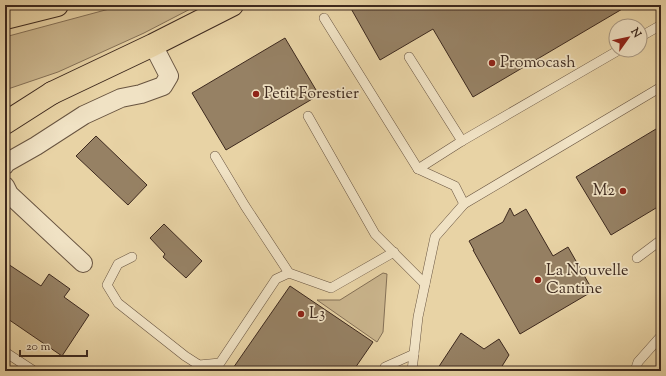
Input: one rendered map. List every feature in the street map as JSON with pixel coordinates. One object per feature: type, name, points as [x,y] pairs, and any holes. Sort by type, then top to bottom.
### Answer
[{"type":"main road","points":[[5,18],[57,5]]},
{"type":"main road","points":[[5,108],[52,93],[153,45],[232,5]]},
{"type":"main road","points":[[5,124],[52,93]]},
{"type":"street","points":[[5,165],[6,162],[36,146],[84,115],[121,98],[141,94],[163,86],[169,76],[153,45]]},
{"type":"street","points":[[5,186],[9,194],[83,263]]},
{"type":"lane","points":[[324,18],[418,170],[455,186],[464,204]]},
{"type":"lane","points":[[648,32],[661,25]]},
{"type":"lane","points":[[418,170],[462,141],[608,56]]},
{"type":"lane","points":[[409,57],[462,141]]},
{"type":"lane","points":[[412,371],[418,317],[435,237],[464,204],[661,87]]},
{"type":"lane","points":[[308,116],[375,234],[425,284]]},
{"type":"lane","points":[[215,156],[245,206],[289,273],[330,288],[394,252]]},
{"type":"lane","points":[[637,258],[661,240]]},
{"type":"lane","points":[[132,257],[118,264],[107,284],[118,303],[185,356],[199,365],[220,363],[276,279],[289,273]]},
{"type":"lane","points":[[635,371],[638,362],[661,336]]},
{"type":"lane","points":[[5,352],[34,371]]},
{"type":"lane","points":[[383,371],[385,367],[414,354]]},
{"type":"shaded area","points":[[124,5],[198,5],[144,33],[58,72],[5,90],[5,37]]},
{"type":"shaded area","points":[[383,273],[387,274],[383,332],[377,342],[317,300],[340,300]]},
{"type":"building","name":"Promocash","points":[[349,5],[629,5],[473,97],[433,29],[380,60]]},
{"type":"building","name":"Petit Forestier","points":[[285,38],[319,95],[226,150],[192,93]]},
{"type":"building","name":"M2","points":[[661,126],[661,205],[611,235],[576,177]]},
{"type":"building","points":[[96,136],[147,185],[128,205],[76,156]]},
{"type":"building","name":"La Nouvelle Cantine","points":[[510,208],[514,216],[526,209],[553,256],[568,247],[593,291],[520,334],[469,241],[503,222]]},
{"type":"building","points":[[164,224],[202,261],[186,278],[163,257],[165,254],[150,238]]},
{"type":"building","points":[[5,262],[41,286],[49,274],[70,289],[64,297],[89,315],[62,356],[5,317]]},
{"type":"building","name":"L3","points":[[290,286],[373,342],[353,371],[231,371]]},
{"type":"building","points":[[461,333],[484,349],[499,339],[509,355],[499,371],[436,371]]},
{"type":"place","name":"Promocash","points":[[492,63]]},
{"type":"place","name":"Petit Forestier","points":[[256,94]]},
{"type":"place","name":"M2","points":[[623,191]]},
{"type":"place","name":"La Nouvelle Cantine","points":[[538,280]]},
{"type":"place","name":"L3","points":[[301,314]]}]
